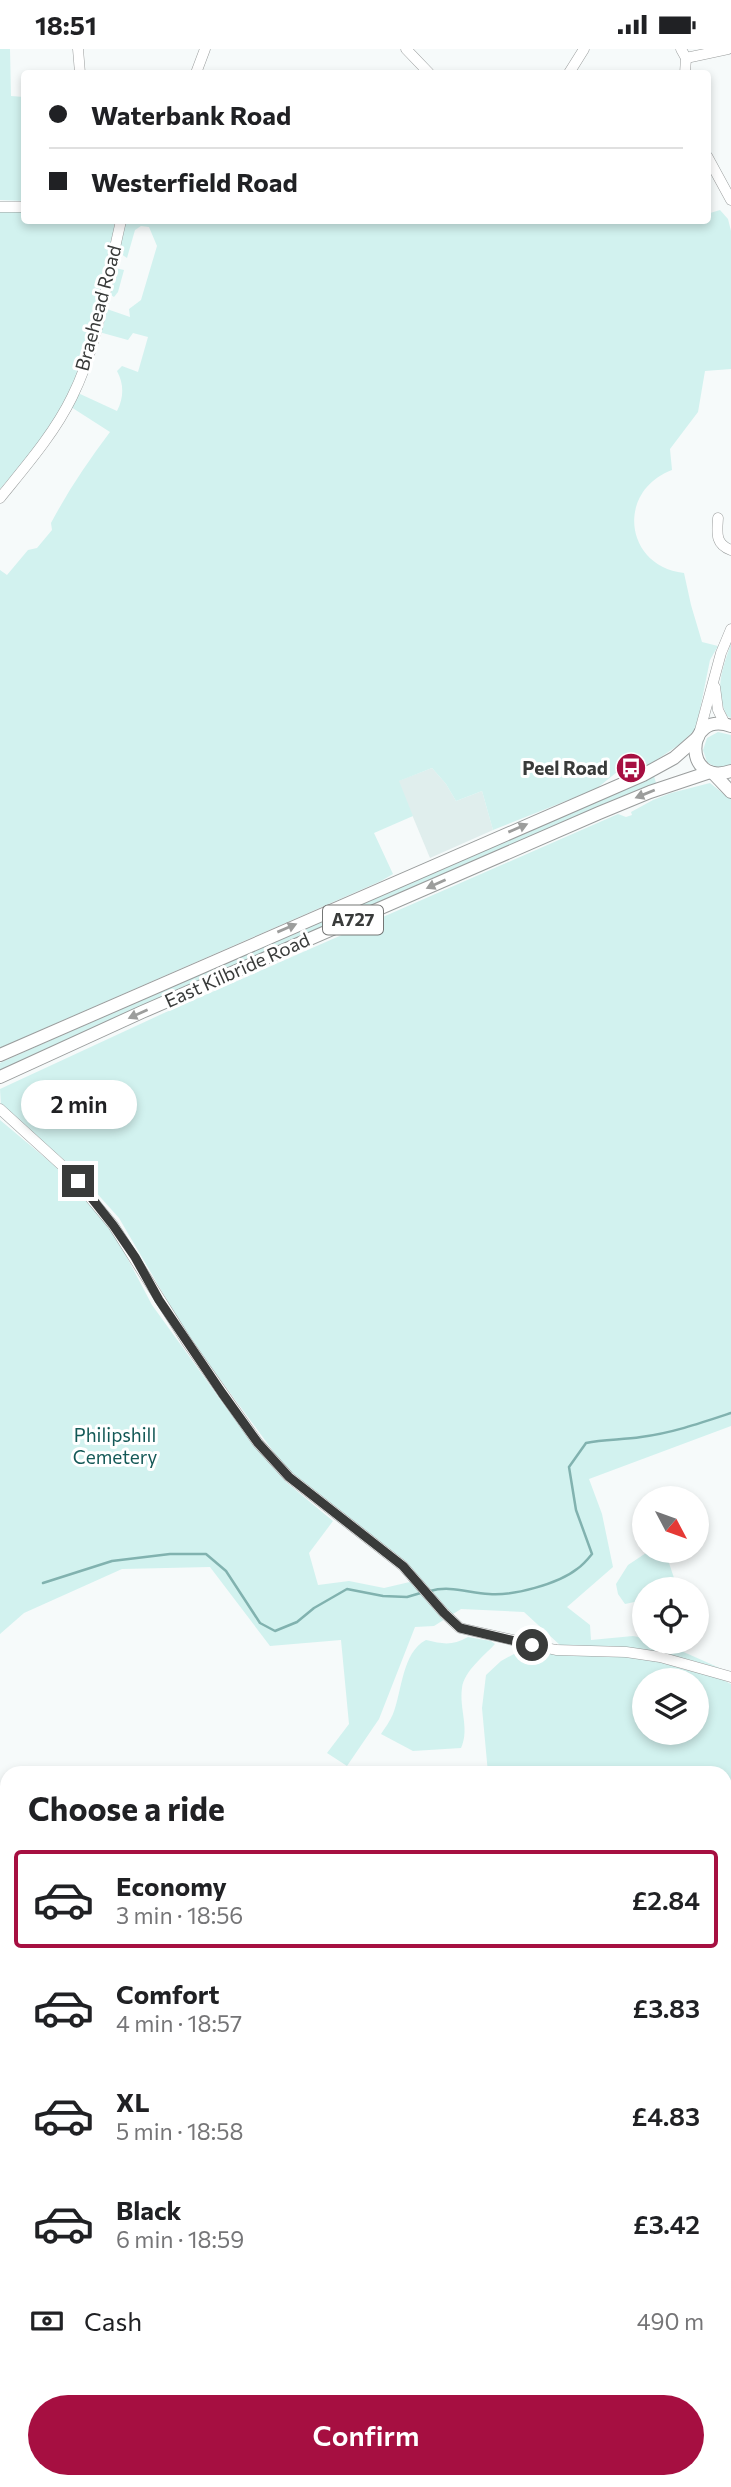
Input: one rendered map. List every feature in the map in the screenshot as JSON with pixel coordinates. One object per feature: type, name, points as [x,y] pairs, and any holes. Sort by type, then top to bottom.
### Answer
[{"type":"main road","name":"East Kilbride Road","points":[[0,1055],[643,775],[674,758],[710,726],[729,725]]},
{"type":"main road","points":[[698,736],[695,755],[702,767],[731,792]]},
{"type":"main road","name":"East Kilbride Road","points":[[0,1077],[142,1012],[599,813],[660,788],[711,772],[731,771]]},
{"type":"street","points":[[78,49],[80,70]]},
{"type":"street","points":[[197,70],[205,49]]},
{"type":"street","points":[[406,49],[425,70]]},
{"type":"street","points":[[571,70],[584,49]]},
{"type":"street","points":[[683,54],[729,49]]},
{"type":"street","points":[[413,70],[418,64]]},
{"type":"street","points":[[711,163],[731,200]]},
{"type":"street","points":[[0,207],[21,207]]},
{"type":"street","name":"Braehead Road","points":[[0,498],[39,449],[72,398],[97,325],[120,224]]},
{"type":"street","points":[[718,518],[719,544],[731,550]]},
{"type":"street","points":[[698,736],[721,653],[731,629]]},
{"type":"street","points":[[715,679],[716,700],[729,725]]},
{"type":"street","points":[[0,1109],[67,1170],[113,1225],[187,1342],[258,1443],[289,1477],[403,1566],[460,1628],[544,1648],[660,1657],[731,1677]]},
{"type":"shaded area","points":[[432,768],[456,801],[482,791],[493,830],[430,858],[398,781]]},
{"type":"green space","points":[[0,49],[10,49],[11,96],[21,97],[21,201],[0,200]]},
{"type":"green space","points":[[0,210],[21,211],[21,224],[114,224],[90,342],[69,398],[38,445],[0,489]]},
{"type":"green space","points":[[720,210],[728,219],[731,231],[731,369],[705,371],[698,412],[670,449],[672,470],[654,480],[642,494],[635,510],[634,527],[639,543],[649,557],[664,567],[684,573],[702,642],[718,646],[710,660],[696,729],[680,744],[649,765],[617,772],[596,789],[493,830],[482,791],[456,801],[432,768],[399,781],[413,816],[374,833],[393,874],[0,1048],[0,570],[7,575],[28,550],[37,548],[52,530],[51,523],[64,499],[110,432],[71,407],[78,393],[117,411],[122,391],[117,371],[122,366],[138,372],[148,337],[133,333],[128,340],[99,332],[104,308],[130,317],[129,309],[141,300],[157,246],[149,227],[141,226],[135,230],[127,258],[118,252],[123,224],[711,224],[711,213]]},
{"type":"green space","points":[[115,268],[124,270],[114,297],[108,293]]},
{"type":"green space","points":[[731,643],[731,718],[727,716],[723,706],[720,688]]},
{"type":"green space","points":[[718,732],[731,735],[731,765],[725,767],[716,767],[707,762],[703,750],[707,738]]},
{"type":"green space","points":[[654,776],[656,783],[118,1016],[0,1072],[0,1063]]},
{"type":"green space","name":"Philipshill Cemetery","points":[[710,783],[731,797],[731,1426],[589,1479],[602,1514],[613,1567],[567,1607],[590,1625],[591,1640],[632,1636],[632,1649],[561,1646],[524,1612],[461,1609],[434,1626],[415,1627],[379,1719],[347,1766],[327,1753],[349,1724],[341,1640],[270,1646],[210,1567],[122,1569],[24,1613],[0,1634],[0,1120],[55,1166],[111,1227],[152,1305],[254,1446],[286,1482],[333,1521],[309,1553],[318,1585],[349,1581],[384,1588],[414,1581],[408,1564],[290,1474],[178,1319],[119,1218],[76,1170],[1,1106],[0,1089],[164,1013],[618,814],[626,817],[632,815],[631,812],[671,793]]},
{"type":"green space","points":[[632,1562],[669,1563],[674,1577],[632,1577],[632,1603],[625,1604],[618,1594],[616,1584]]},
{"type":"green space","points":[[468,1637],[495,1644],[466,1676],[462,1688],[465,1734],[461,1748],[413,1751],[381,1734],[393,1714],[407,1663],[418,1646],[426,1640],[447,1643]]},
{"type":"green space","points":[[523,1649],[630,1657],[684,1666],[690,1668],[632,1668],[632,1745],[709,1745],[709,1674],[731,1684],[731,1766],[487,1766],[482,1708],[486,1675],[501,1661]]},
{"type":"green space","points":[[668,1654],[688,1654],[722,1669]]},
{"type":"waterway","points":[[430,1591],[445,1589],[489,1594],[510,1593],[535,1588],[569,1574],[592,1554],[576,1510],[569,1467],[586,1443],[664,1433],[731,1413]]},
{"type":"waterway","points":[[43,1583],[112,1561],[170,1554],[206,1554],[226,1571],[260,1623],[275,1631],[297,1622],[314,1608],[347,1589],[383,1596],[407,1597],[424,1592]]},
{"type":"place","name":"Peel Road","points":[[631,768]]},
{"type":"route","points":[[78,1181],[135,1257],[159,1300],[222,1393],[258,1443],[289,1477],[403,1566],[460,1628],[532,1645]]}]
